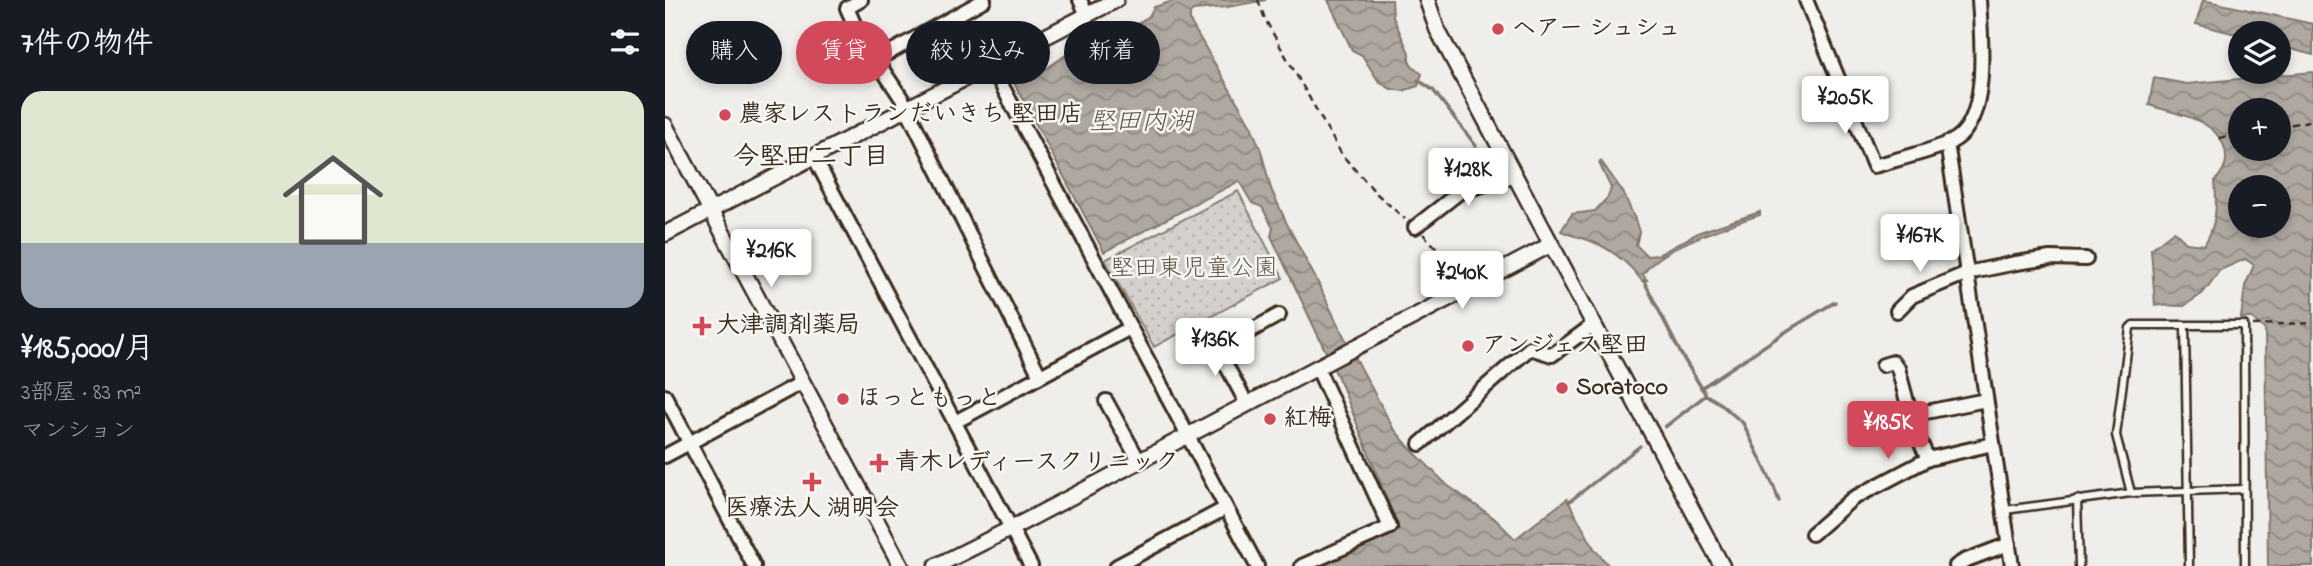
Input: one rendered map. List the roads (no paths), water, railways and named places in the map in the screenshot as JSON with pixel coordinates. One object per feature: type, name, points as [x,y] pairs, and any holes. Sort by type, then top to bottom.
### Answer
[{"type":"street","points":[[853,21],[847,8],[861,0]]},
{"type":"street","points":[[892,51],[984,0]]},
{"type":"street","points":[[1080,0],[1087,15]]},
{"type":"street","points":[[1050,34],[1117,0]]},
{"type":"street","points":[[1427,0],[1437,29],[1721,566]]},
{"type":"street","points":[[1806,0],[1874,166],[1958,138],[1973,117],[1978,103],[1981,45],[1979,0]]},
{"type":"street","points":[[892,84],[902,99],[1040,376]]},
{"type":"street","points":[[665,234],[954,84]]},
{"type":"street","points":[[1001,84],[1257,566]]},
{"type":"street","points":[[665,125],[901,566]]},
{"type":"street","points":[[1947,143],[2012,566]]},
{"type":"street","points":[[814,157],[1031,566]]},
{"type":"street","points":[[1415,227],[1461,191],[1514,176]]},
{"type":"street","points":[[936,566],[1550,245]]},
{"type":"street","points":[[1896,312],[1912,296],[1967,273],[2015,262],[2050,258],[2086,259]]},
{"type":"street","points":[[1218,349],[1279,315]]},
{"type":"street","points":[[1420,444],[1530,348],[1552,355],[1593,325]]},
{"type":"street","points":[[955,422],[1130,328]]},
{"type":"street","points":[[1211,337],[1247,404]]},
{"type":"street","points":[[1883,365],[1893,362],[1898,368],[1911,415],[1928,459]]},
{"type":"street","points":[[1302,566],[1390,527],[1323,364]]},
{"type":"street","points":[[665,456],[801,383]]},
{"type":"street","points":[[665,396],[754,566]]},
{"type":"street","points":[[1911,415],[1986,400]]},
{"type":"street","points":[[1106,401],[1139,461]]},
{"type":"street","points":[[1812,534],[1852,499],[1928,459],[1993,444]]},
{"type":"street","points":[[1117,566],[1226,508]]},
{"type":"street","points":[[1957,566],[1963,561],[2009,544]]},
{"type":"lane","points":[[2131,493],[2116,435],[2130,328],[2133,325],[2244,325],[2245,566]]},
{"type":"lane","points":[[2185,326],[2189,566]]},
{"type":"lane","points":[[2005,510],[2131,493],[2244,489]]},
{"type":"lane","points":[[2077,499],[2079,566]]},
{"type":"water","name":"堅田内湖","points":[[1176,0],[1266,0],[1193,10],[1190,21],[1251,126],[1271,189],[1287,224],[1393,428],[1447,485],[1494,518],[1515,539],[1567,499],[1595,550],[1609,566],[1321,566],[1399,530],[1342,386],[1271,236],[1273,228],[1262,207],[1252,203],[1239,181],[1104,252],[1015,84],[1050,84],[1050,66],[1064,56],[1064,84],[1160,84],[1160,21],[1142,21],[1149,16],[1154,7]]},
{"type":"water","points":[[1328,0],[1392,0],[1393,17],[1409,53],[1409,61],[1422,74],[1418,86],[1403,91],[1391,89],[1379,82],[1362,55],[1352,50]]},
{"type":"water","points":[[2203,0],[2313,24],[2313,55],[2291,49],[2291,21],[2228,21],[2228,32],[2196,24]]},
{"type":"water","points":[[2313,72],[2313,566],[2268,566],[2265,330],[2252,318],[2241,318],[2245,286],[2254,265],[2245,259],[2220,270],[2203,293],[2184,306],[2155,305],[2151,249],[2174,231],[2186,243],[2204,245],[2215,214],[2215,181],[2224,169],[2226,160],[2224,146],[2212,129],[2193,118],[2149,105],[2154,78],[2187,84],[2228,80],[2228,84],[2291,84],[2291,74]]},
{"type":"water","points":[[1601,161],[1623,192],[1639,232],[1636,245],[1647,256],[1658,255],[1700,232],[1760,212],[1760,215],[1679,247],[1651,265],[1643,275],[1647,280],[1642,281],[1608,249],[1561,231],[1572,214],[1595,211],[1608,197],[1611,188],[1599,163]]},
{"type":"waterway","points":[[1418,80],[1433,90],[1476,146]]},
{"type":"waterway","points":[[1644,281],[1681,354],[1706,395],[1665,427]]},
{"type":"waterway","points":[[1701,388],[1835,302]]},
{"type":"waterway","points":[[1706,395],[1743,423],[1779,501]]},
{"type":"waterway","points":[[1569,502],[1640,446]]},
{"type":"place","name":"ヘアー シュシュ","points":[[1498,29]]},
{"type":"place","name":"農家レストランだいきち 堅田店","points":[[725,115]]},
{"type":"place","name":"大津調剤薬局","points":[[702,326]]},
{"type":"place","name":"アンジェス堅田","points":[[1468,346]]},
{"type":"place","name":"Soratoco","points":[[1562,388]]},
{"type":"place","name":"ほっともっと","points":[[843,399]]},
{"type":"place","name":"紅梅","points":[[1270,419]]},
{"type":"place","name":"青木レディースクリニック","points":[[879,463]]},
{"type":"place","name":"医療法人 湖明会","points":[[812,482]]},
{"type":"district","name":"今堅田二丁目","points":[[811,158]]},
{"type":"park label","name":"堅田東児童公園","points":[[1194,269]]}]
